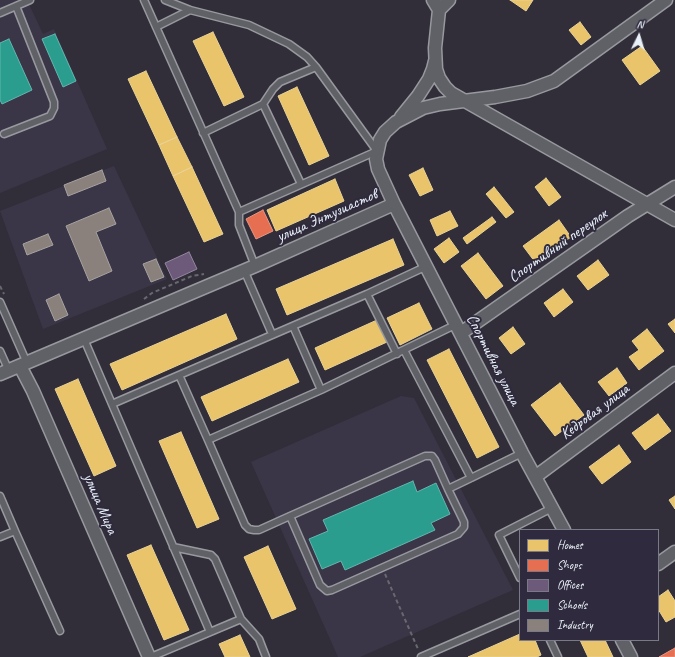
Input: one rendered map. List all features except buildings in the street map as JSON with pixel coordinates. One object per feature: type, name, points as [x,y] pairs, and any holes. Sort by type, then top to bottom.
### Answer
[{"type":"street","points":[[433,0],[440,10]]},
{"type":"street","points":[[396,122],[418,96],[429,79],[435,59],[440,10],[449,0]]},
{"type":"street","name":"улица Энтузиастов","points":[[14,368],[249,268],[394,204],[378,169],[376,159],[380,140],[385,132],[396,122],[423,108],[462,100],[495,97],[527,91],[554,81],[666,0]]},
{"type":"street","points":[[435,59],[439,78],[451,93],[675,220]]},
{"type":"street","name":"Спортивный переулок","points":[[459,329],[628,216],[675,187]]},
{"type":"street","name":"Спортивная улица","points":[[394,204],[522,453],[563,529]]},
{"type":"street","name":"улица Мира","points":[[14,368],[33,391],[150,657]]},
{"type":"street","name":"Кедровая улица","points":[[535,477],[675,373]]},
{"type":"street","points":[[659,563],[675,552]]},
{"type":"street","points":[[623,641],[631,657]]},
{"type":"lane","points":[[0,13],[30,0]]},
{"type":"lane","points":[[144,0],[239,212],[239,225],[249,268],[272,334]]},
{"type":"lane","points":[[165,0],[190,10],[238,21],[264,31],[289,44],[307,57],[316,67],[377,151],[239,212]]},
{"type":"lane","points":[[4,134],[50,116],[54,108],[54,102],[16,6]]},
{"type":"lane","points":[[156,27],[190,10]]},
{"type":"lane","points":[[203,132],[263,104],[273,89],[280,82],[316,67]]},
{"type":"lane","points":[[263,104],[301,184]]},
{"type":"lane","points":[[112,404],[367,294],[427,266]]},
{"type":"lane","points":[[367,294],[397,354]]},
{"type":"lane","points":[[3,300],[14,368]]},
{"type":"lane","points":[[292,326],[321,390]]},
{"type":"lane","points":[[208,440],[321,390],[404,350],[459,329]]},
{"type":"lane","points":[[84,339],[210,632]]},
{"type":"lane","points":[[404,350],[470,478]]},
{"type":"lane","points":[[0,351],[14,368]]},
{"type":"lane","points":[[179,375],[245,525],[249,529],[259,530],[290,516],[424,456],[432,456],[435,460],[464,522],[464,527],[458,534],[332,590],[327,590],[320,585],[290,516]]},
{"type":"lane","points":[[448,489],[522,453]]},
{"type":"lane","points":[[0,496],[60,631]]},
{"type":"lane","points":[[519,576],[499,535],[552,508]]},
{"type":"lane","points":[[0,537],[15,531]]},
{"type":"lane","points":[[173,547],[211,556],[215,559],[241,619],[258,639],[266,657]]},
{"type":"lane","points":[[421,657],[519,614]]},
{"type":"lane","points":[[150,657],[241,619]]},
{"type":"lane","points":[[550,641],[558,657]]},
{"type":"path","points":[[141,302],[152,293],[192,276],[207,273]]},
{"type":"path","points":[[0,286],[3,300]]},
{"type":"path","points":[[382,568],[421,657]]},
{"type":"shaded area","points":[[0,0],[27,0],[43,34],[54,29],[107,149],[0,193]]},
{"type":"shaded area","points":[[114,166],[167,279],[43,329],[0,211]]},
{"type":"shaded area","points":[[401,396],[414,398],[513,590],[360,657],[338,657],[251,462]]}]
